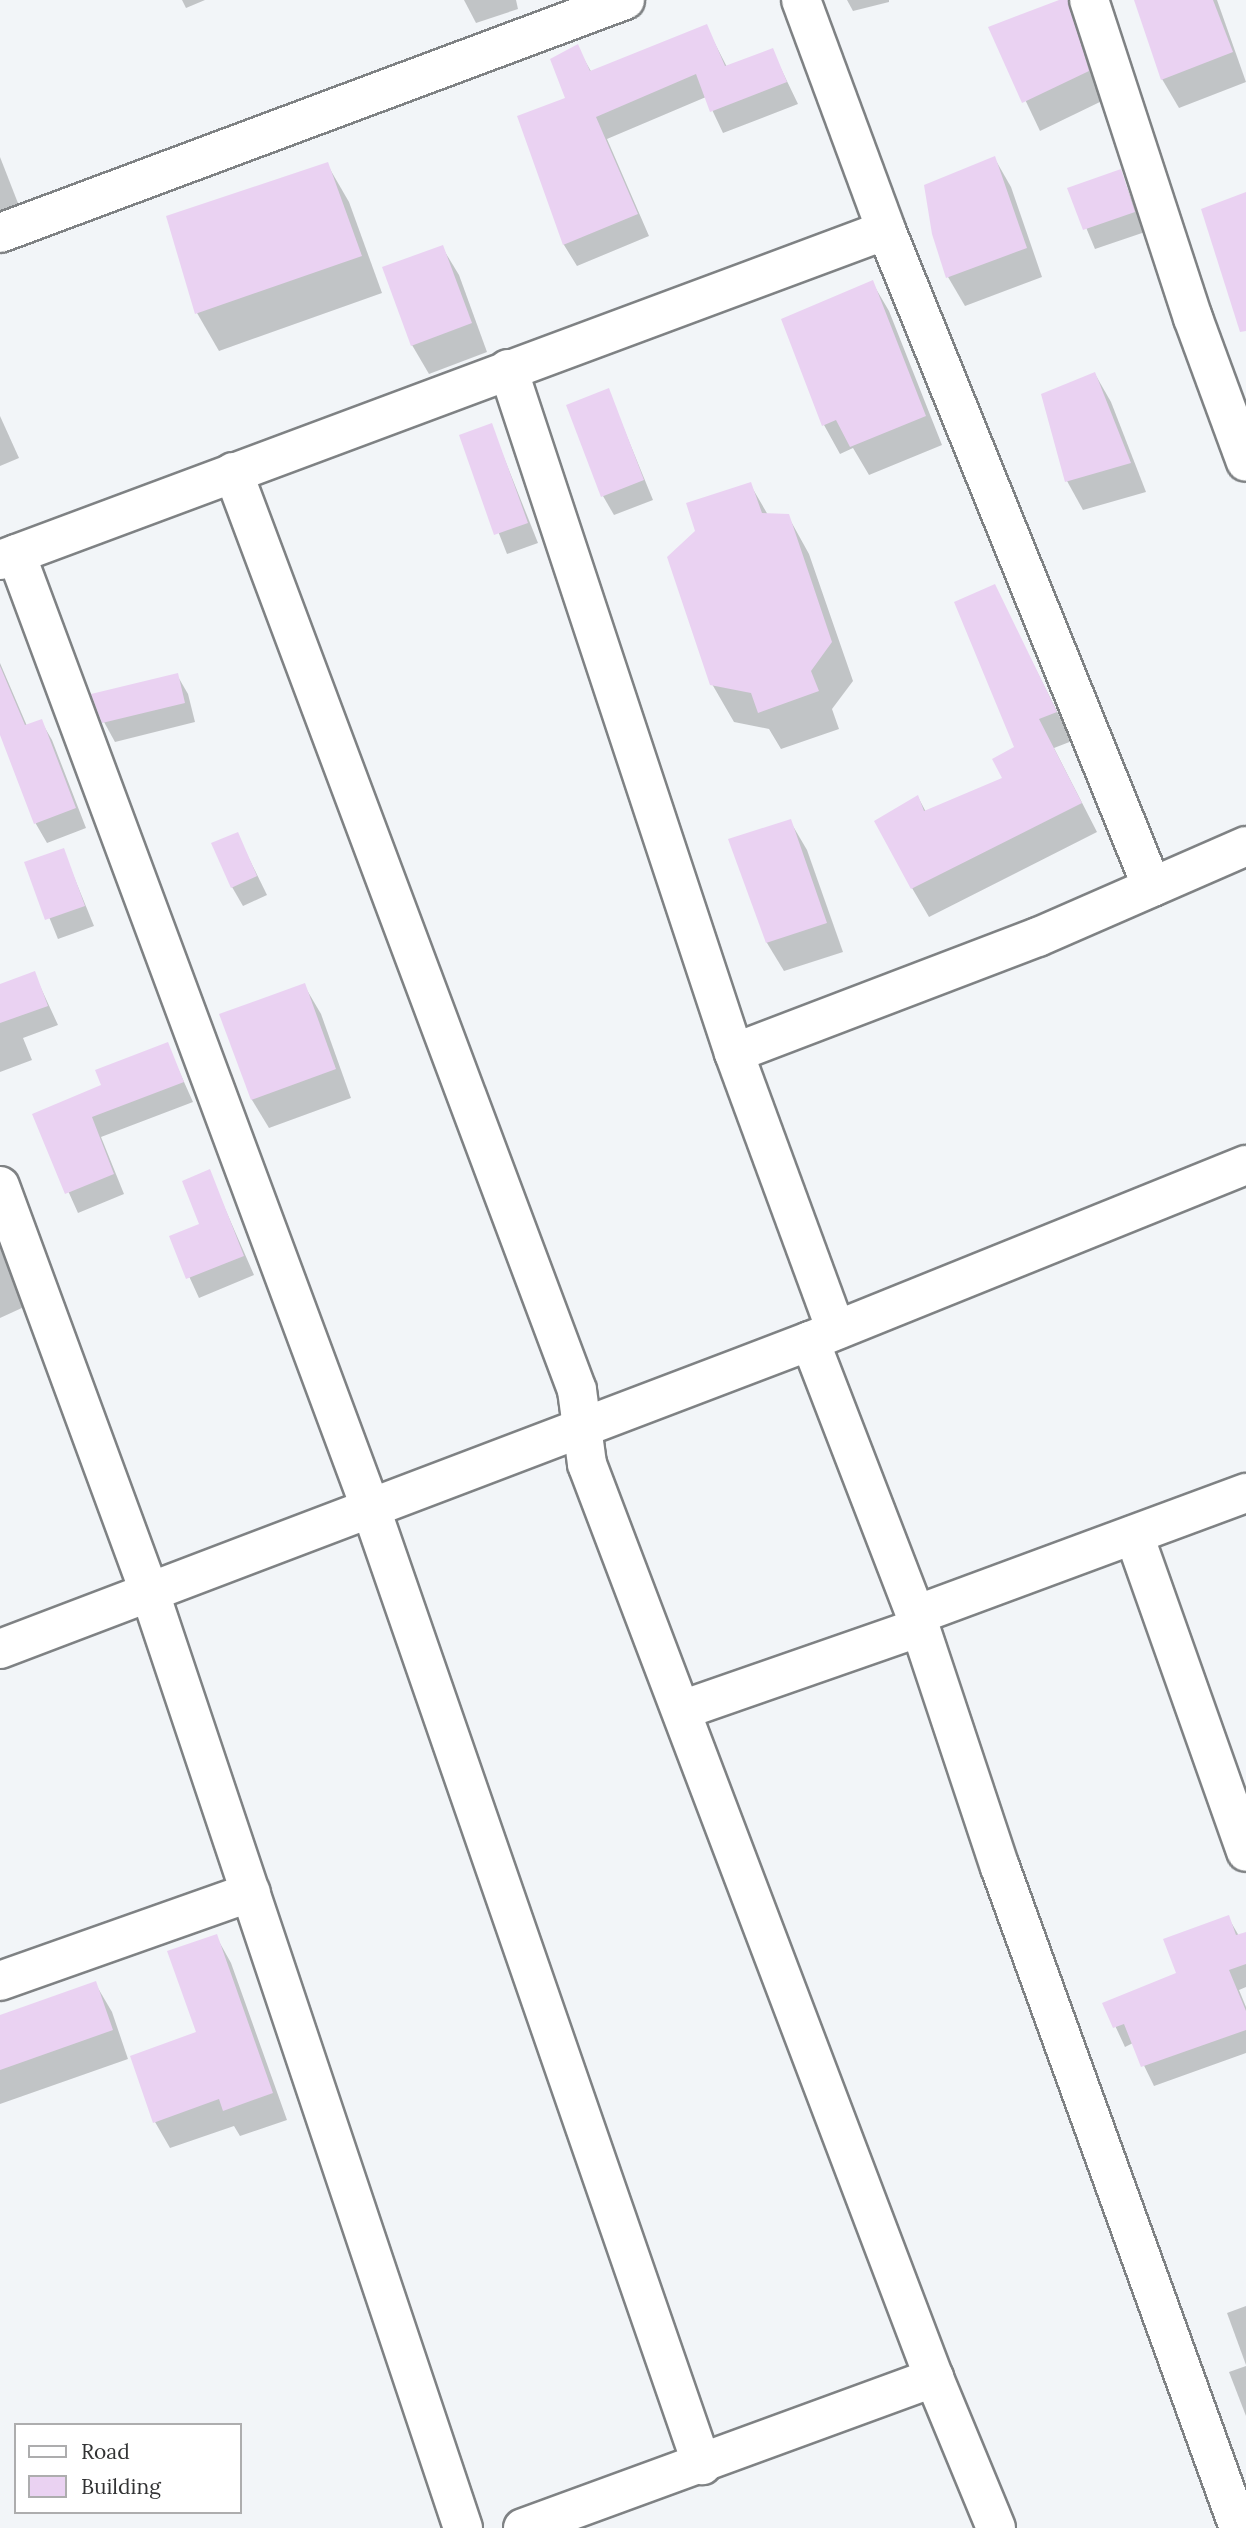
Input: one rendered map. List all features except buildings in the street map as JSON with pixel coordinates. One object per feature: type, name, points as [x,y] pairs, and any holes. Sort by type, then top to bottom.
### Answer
[{"type":"street","points":[[0,233],[625,0]]},
{"type":"street","points":[[801,0],[886,230],[1152,887]]},
{"type":"street","points":[[1089,0],[1193,318],[1246,463]]},
{"type":"street","points":[[702,2465],[371,1509],[8,557],[886,230]]},
{"type":"street","points":[[508,369],[734,1053],[823,1336],[1004,1880],[1239,2528]]},
{"type":"street","points":[[233,472],[573,1378],[587,1464],[934,2378],[996,2528]]},
{"type":"street","points":[[734,1053],[1038,937],[1246,846]]},
{"type":"street","points":[[0,1649],[823,1336],[1246,1165]]},
{"type":"street","points":[[0,1186],[150,1593],[463,2528]]},
{"type":"street","points":[[682,1710],[1246,1493]]},
{"type":"street","points":[[1134,1535],[1246,1852]]},
{"type":"street","points":[[0,1981],[251,1892]]},
{"type":"street","points":[[523,2528],[702,2465],[934,2378]]}]
